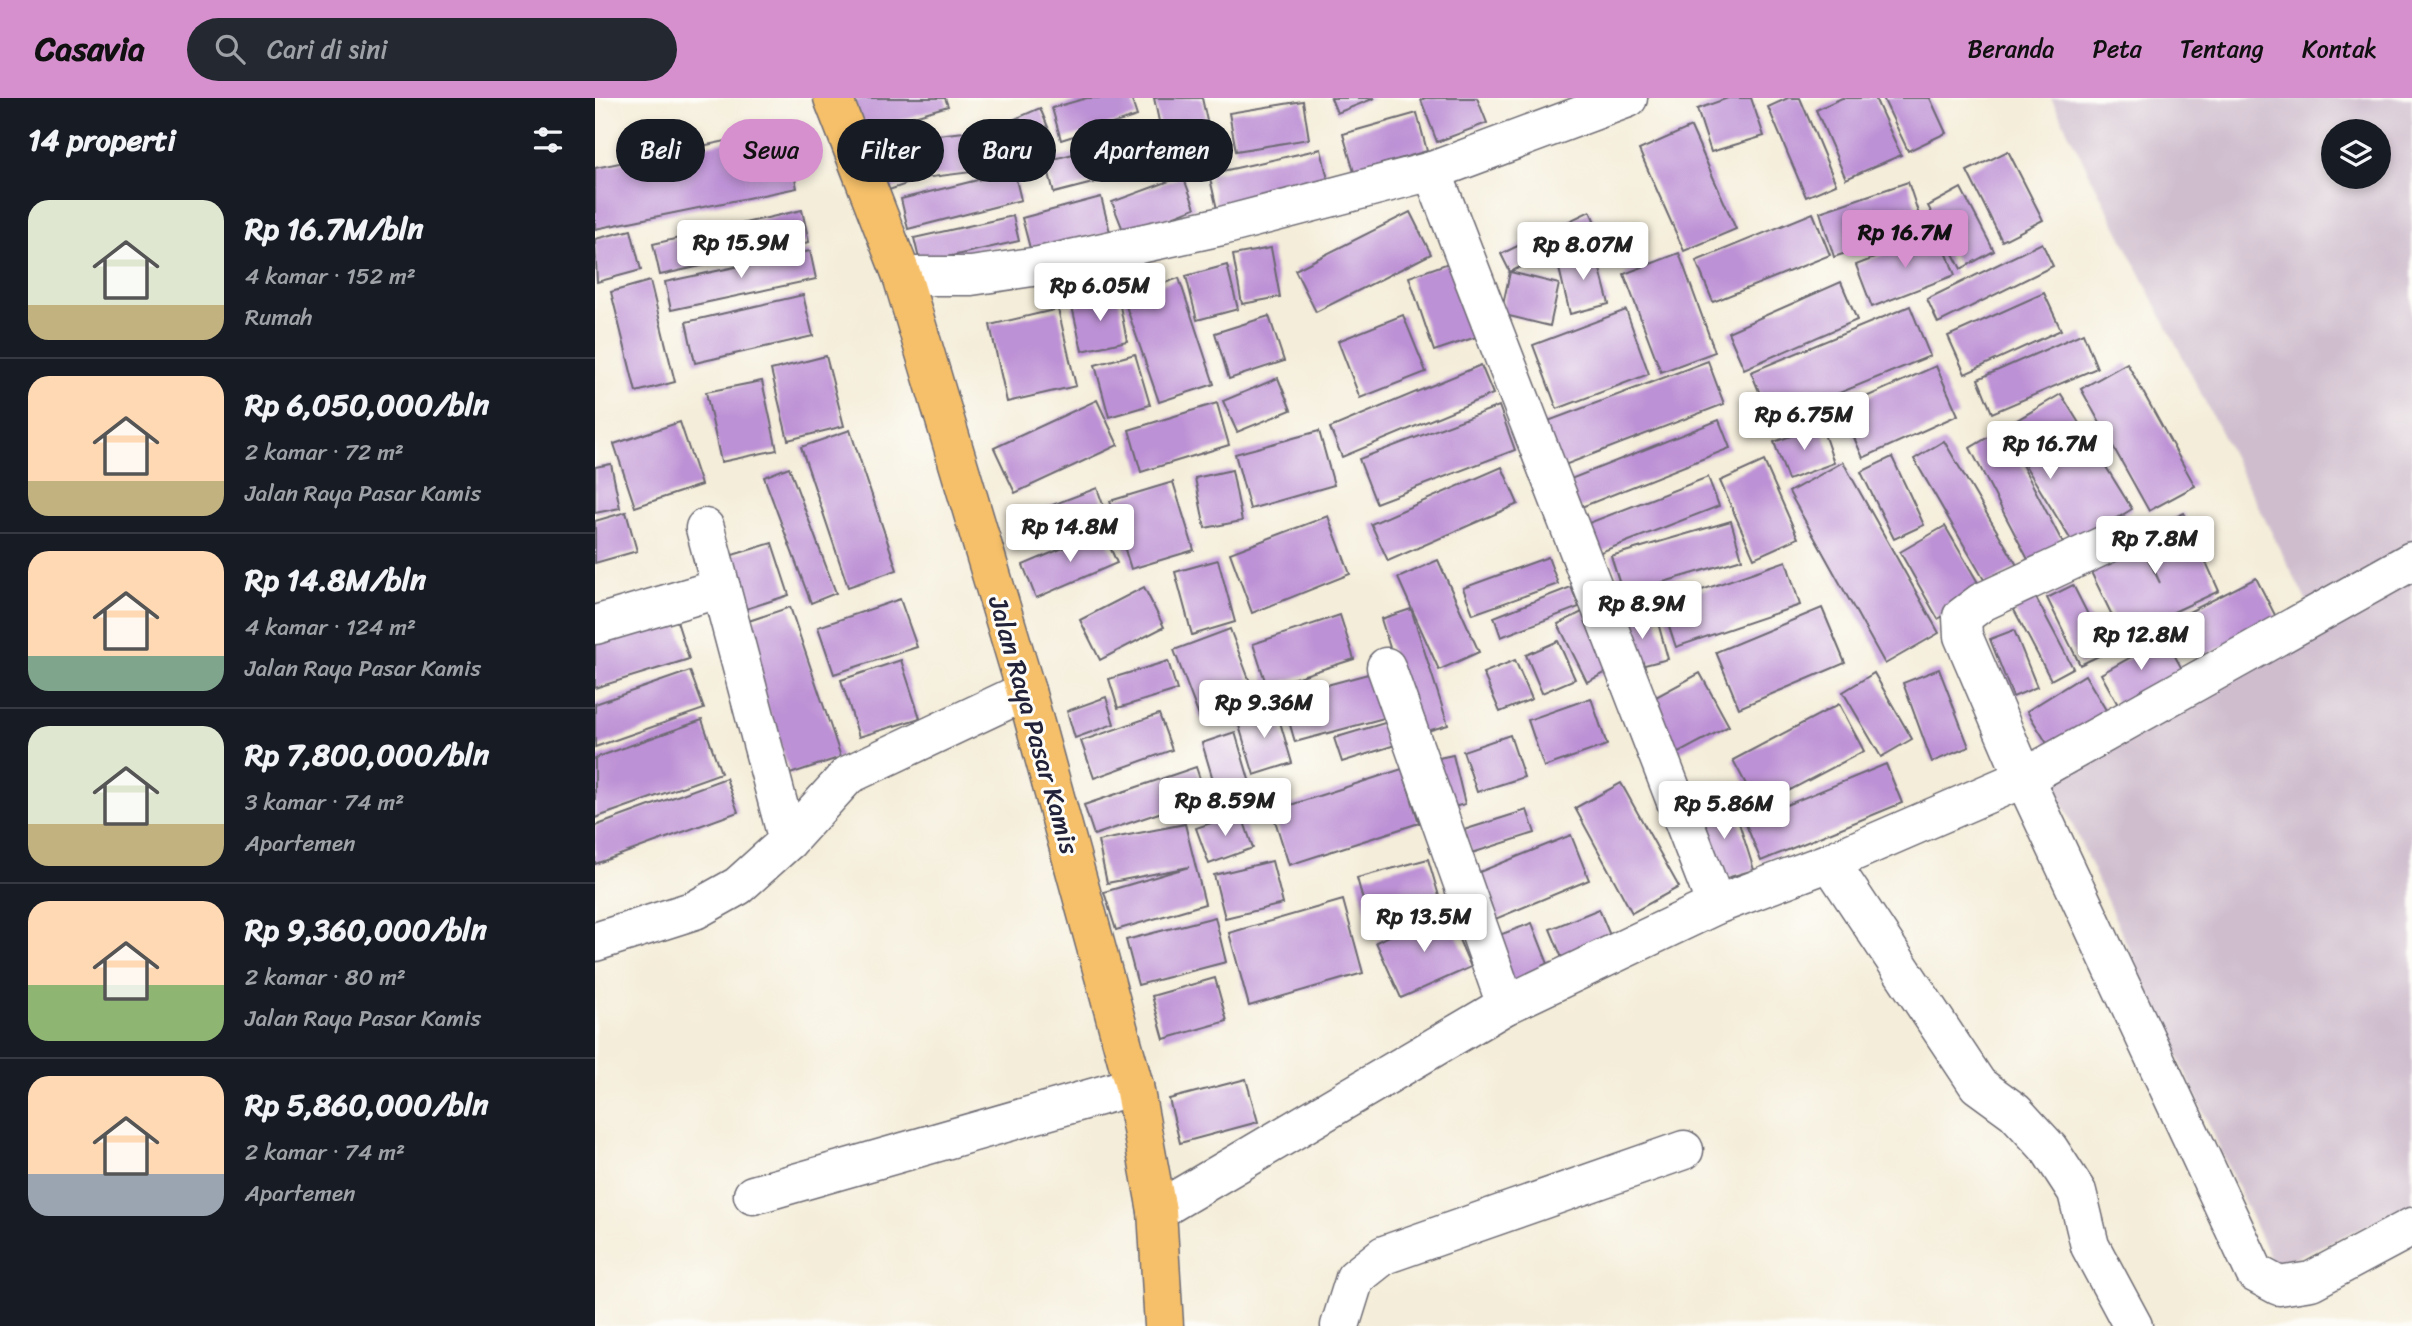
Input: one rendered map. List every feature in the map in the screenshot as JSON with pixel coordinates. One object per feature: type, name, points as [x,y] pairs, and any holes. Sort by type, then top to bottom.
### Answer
[{"type":"main road","name":"Jalan Raya Pasar Kamis","points":[[833,98],[902,276],[1026,691],[1134,1086],[1157,1211],[1164,1326]]},
{"type":"street","points":[[902,276],[971,276],[1039,267],[1222,226],[1431,171],[1628,98]]},
{"type":"street","points":[[1431,171],[1716,905]]},
{"type":"street","points":[[705,528],[788,841]]},
{"type":"street","points":[[2122,537],[1982,601],[1962,617],[1963,636],[2024,778],[2255,1273],[2279,1286],[2311,1281],[2412,1227]]},
{"type":"street","points":[[1157,1211],[1506,1005],[1716,905],[1830,862],[2024,778],[2412,561]]},
{"type":"street","points":[[595,625],[721,589]]},
{"type":"street","points":[[1385,667],[1506,1005]]},
{"type":"street","points":[[595,942],[695,910],[738,886],[788,841],[848,775],[1026,691]]},
{"type":"street","points":[[1830,862],[1978,1085],[2015,1112],[2049,1149],[2077,1192],[2090,1246],[2133,1326]]},
{"type":"street","points":[[753,1195],[1134,1086]]},
{"type":"street","points":[[1340,1326],[1355,1278],[1384,1255],[1684,1150]]},
{"type":"shaded area","points":[[2051,98],[2412,98],[2412,1205],[2274,1267],[2047,769],[2316,620]]},
{"type":"building","points":[[864,98],[945,98],[948,106],[904,119],[859,119],[854,101]]},
{"type":"building","points":[[1087,98],[1131,98],[1137,116],[1128,119],[1070,119],[1070,137],[1061,140],[1052,108]]},
{"type":"building","points":[[1154,98],[1202,98],[1207,119],[1158,119]]},
{"type":"building","points":[[1331,98],[1375,98],[1337,113]]},
{"type":"building","points":[[1477,98],[1487,123],[1437,142],[1421,100]]},
{"type":"building","points":[[1728,98],[1751,98],[1764,136],[1711,152],[1697,109]]},
{"type":"building","points":[[1788,98],[1800,98],[1836,184],[1806,197],[1768,107]]},
{"type":"building","points":[[1842,98],[1875,98],[1901,155],[1846,179],[1816,110]]},
{"type":"building","points":[[1883,98],[1930,98],[1946,133],[1908,151]]},
{"type":"building","points":[[1303,101],[1309,139],[1236,151],[1233,119],[1230,119],[1229,113]]},
{"type":"building","points":[[1040,108],[1045,119],[1015,119]]},
{"type":"building","points":[[1417,113],[1427,151],[1354,172],[1343,134]]},
{"type":"building","points":[[1691,127],[1736,229],[1684,251],[1639,150]]},
{"type":"building","points":[[958,133],[958,174],[944,176],[944,134]]},
{"type":"building","points":[[719,142],[719,182],[796,182],[797,188],[595,229],[595,168],[616,164],[616,182],[705,182],[705,145]]},
{"type":"building","points":[[1321,149],[1331,193],[1219,218],[1211,182],[1233,182],[1233,169]]},
{"type":"building","points":[[2008,151],[2043,220],[2002,241],[1967,171]]},
{"type":"building","points":[[1070,155],[1070,182],[1097,182],[1054,193],[1051,182],[1056,182],[1056,158]]},
{"type":"building","points":[[886,182],[912,182],[889,190]]},
{"type":"building","points":[[970,182],[1017,182],[1021,200],[908,229],[901,199]]},
{"type":"building","points":[[1167,182],[1185,182],[1195,208],[1125,235],[1112,202]]},
{"type":"building","points":[[1908,182],[1923,227],[1834,257],[1820,212]]},
{"type":"building","points":[[1961,188],[1994,251],[1961,269],[1928,206]]},
{"type":"building","points":[[1101,197],[1110,232],[1031,252],[1022,218]]},
{"type":"building","points":[[802,210],[809,242],[660,275],[653,244]]},
{"type":"building","points":[[1590,211],[1598,229],[1510,272],[1501,254]]},
{"type":"building","points":[[1410,212],[1431,254],[1316,312],[1295,270]]},
{"type":"building","points":[[1813,213],[1830,255],[1713,302],[1696,261]]},
{"type":"building","points":[[1013,216],[1019,241],[920,263],[914,238]]},
{"type":"building","points":[[631,230],[641,270],[597,282],[595,239]]},
{"type":"building","points":[[1939,233],[1955,275],[1872,307],[1856,265]]},
{"type":"building","points":[[2042,243],[2053,266],[1938,323],[1927,299]]},
{"type":"building","points":[[1271,248],[1280,297],[1242,304],[1233,255]]},
{"type":"building","points":[[1595,250],[1609,304],[1570,314],[1557,260]]},
{"type":"building","points":[[810,251],[816,279],[671,310],[665,282]]},
{"type":"building","points":[[1679,253],[1715,352],[1661,372],[1624,274]]},
{"type":"building","points":[[1460,259],[1485,334],[1434,351],[1409,277]]},
{"type":"building","points":[[1227,265],[1238,309],[1197,320],[1186,276]]},
{"type":"building","points":[[1510,272],[1559,284],[1550,326],[1501,314]]},
{"type":"building","points":[[1179,278],[1214,384],[1159,402],[1123,297]]},
{"type":"building","points":[[650,281],[675,382],[636,392],[611,292]]},
{"type":"building","points":[[1841,282],[1857,320],[1744,369],[1728,332]]},
{"type":"building","points":[[2044,293],[2061,330],[1965,374],[1948,336]]},
{"type":"building","points":[[803,295],[813,336],[695,363],[686,322]]},
{"type":"building","points":[[1118,296],[1127,341],[1082,351],[1072,306]]},
{"type":"building","points":[[1910,306],[1930,356],[1771,421],[1751,372]]},
{"type":"building","points":[[1058,309],[1076,386],[1007,402],[990,325]]},
{"type":"building","points":[[1626,310],[1649,374],[1557,409],[1533,345]]},
{"type":"building","points":[[1403,315],[1426,372],[1360,398],[1338,341]]},
{"type":"building","points":[[1269,316],[1284,361],[1229,379],[1215,333]]},
{"type":"building","points":[[2083,333],[2097,368],[1992,413],[1978,379]]},
{"type":"building","points":[[1135,354],[1150,405],[1109,417],[1095,365]]},
{"type":"building","points":[[826,356],[844,426],[788,440],[771,370]]},
{"type":"building","points":[[1708,361],[1724,404],[1549,471],[1532,427]]},
{"type":"building","points":[[2127,363],[2195,486],[2149,511],[2081,389]]},
{"type":"building","points":[[1481,365],[1493,394],[1342,457],[1330,428]]},
{"type":"building","points":[[1936,366],[1958,415],[1863,458],[1841,408]]},
{"type":"building","points":[[1278,378],[1291,410],[1237,432],[1223,401]]},
{"type":"building","points":[[762,381],[777,450],[721,462],[706,392]]},
{"type":"building","points":[[2061,394],[2132,509],[2074,545],[2007,436],[2068,553],[2034,571],[1970,448]]},
{"type":"building","points":[[1097,400],[1118,445],[1015,493],[994,448]]},
{"type":"building","points":[[1217,403],[1229,445],[1141,472],[1129,430]]},
{"type":"building","points":[[1499,406],[1515,450],[1376,503],[1359,459]]},
{"type":"building","points":[[1719,420],[1730,448],[1569,512],[1558,484]]},
{"type":"building","points":[[680,422],[701,485],[635,507],[614,444]]},
{"type":"building","points":[[1821,425],[1834,463],[1788,480],[1774,442]]},
{"type":"building","points":[[850,430],[897,570],[848,587],[801,447]]},
{"type":"building","points":[[1319,431],[1334,485],[1250,509],[1235,454]]},
{"type":"building","points":[[1944,441],[2018,567],[1987,585],[1914,459]]},
{"type":"building","points":[[1892,457],[1924,525],[1894,539],[1861,472]]},
{"type":"building","points":[[1764,461],[1798,538],[1754,558],[1720,481]]},
{"type":"building","points":[[1843,462],[1939,633],[1885,664],[1789,492]]},
{"type":"building","points":[[611,464],[620,508],[595,513],[595,467]]},
{"type":"building","points":[[789,467],[836,593],[811,603],[764,477]]},
{"type":"building","points":[[1502,467],[1518,504],[1388,561],[1371,524]]},
{"type":"building","points":[[1232,470],[1242,521],[1205,528],[1195,478]]},
{"type":"building","points":[[1708,477],[1719,506],[1588,557],[1576,528]]},
{"type":"building","points":[[1173,482],[1194,550],[1131,569],[1110,501]]},
{"type":"building","points":[[1097,488],[1106,513],[1035,540],[1026,515]]},
{"type":"building","points":[[626,512],[637,551],[595,563],[595,521]]},
{"type":"building","points":[[2184,513],[2219,591],[2122,636],[2090,570],[2141,545],[2160,583],[2138,534]]},
{"type":"building","points":[[1328,516],[1350,574],[1252,613],[1230,553]]},
{"type":"building","points":[[1731,521],[1742,559],[1623,594],[1611,556]]},
{"type":"building","points":[[1945,526],[1984,593],[1938,619],[1900,552]]},
{"type":"building","points":[[1103,531],[1117,563],[1036,598],[1023,565]]},
{"type":"building","points":[[772,543],[789,595],[743,610],[726,557]]},
{"type":"building","points":[[1548,557],[1558,584],[1473,614],[1463,588]]},
{"type":"building","points":[[1218,560],[1235,622],[1192,635],[1175,572]]},
{"type":"building","points":[[1438,560],[1479,652],[1439,670],[1398,578]]},
{"type":"building","points":[[1786,561],[1800,605],[1676,647],[1661,604]]},
{"type":"building","points":[[2256,578],[2277,619],[2204,656],[2183,615]]},
{"type":"building","points":[[2073,585],[2107,652],[2080,665],[2047,598]]},
{"type":"building","points":[[1144,587],[1164,627],[1100,660],[1080,620]]},
{"type":"building","points":[[1571,587],[1579,607],[1501,637],[1494,617]]},
{"type":"building","points":[[2035,596],[2073,668],[2051,680],[2013,608]]},
{"type":"building","points":[[900,599],[917,647],[834,674],[818,627]]},
{"type":"building","points":[[790,607],[841,757],[790,774],[740,624]]},
{"type":"building","points":[[1822,608],[1845,663],[1739,708],[1716,652]]},
{"type":"building","points":[[1411,609],[1448,725],[1417,734],[1381,619]]},
{"type":"building","points":[[1586,610],[1615,668],[1587,682],[1558,624]]},
{"type":"building","points":[[674,612],[689,659],[595,688],[595,637]]},
{"type":"building","points":[[1655,612],[1668,659],[1629,669],[1617,622]]},
{"type":"building","points":[[1340,615],[1354,659],[1267,687],[1253,644]]},
{"type":"building","points":[[1230,629],[1256,698],[1200,719],[1174,650]]},
{"type":"building","points":[[2014,630],[2037,687],[2013,697],[1990,639]]},
{"type":"building","points":[[2165,638],[2182,669],[2118,705],[2101,674]]},
{"type":"building","points":[[1558,641],[1575,679],[1542,693],[1526,655]]},
{"type":"building","points":[[901,660],[920,718],[859,737],[841,680]]},
{"type":"building","points":[[1515,660],[1532,699],[1500,712],[1483,673]]},
{"type":"building","points":[[1168,661],[1177,690],[1118,708],[1109,679]]},
{"type":"building","points":[[1939,669],[1969,747],[1932,762],[1903,683]]},
{"type":"building","points":[[690,671],[704,709],[595,747],[595,704]]},
{"type":"building","points":[[1372,673],[1384,718],[1295,742],[1282,697]]},
{"type":"building","points":[[1700,673],[1729,726],[1671,757],[1643,704]]},
{"type":"building","points":[[1874,673],[1912,739],[1881,757],[1843,692]]},
{"type":"building","points":[[2085,675],[2112,720],[2054,755],[2027,711]]},
{"type":"building","points":[[1106,697],[1114,724],[1075,738],[1067,711]]},
{"type":"building","points":[[1591,698],[1607,745],[1544,767],[1528,720]]},
{"type":"building","points":[[1839,704],[1864,751],[1758,807],[1733,760]]},
{"type":"building","points":[[1275,705],[1292,763],[1254,775],[1236,716]]},
{"type":"building","points":[[1159,714],[1172,750],[1094,778],[1081,741]]},
{"type":"building","points":[[702,720],[721,773],[595,818],[595,758]]},
{"type":"building","points":[[1388,722],[1395,745],[1342,762],[1334,738]]},
{"type":"building","points":[[1235,732],[1250,783],[1217,793],[1202,743]]},
{"type":"building","points":[[1510,735],[1524,777],[1477,792],[1463,751]]},
{"type":"building","points":[[1453,755],[1465,804],[1438,811],[1425,761]]},
{"type":"building","points":[[1886,764],[1902,803],[1761,861],[1745,822]]},
{"type":"building","points":[[1196,767],[1206,797],[1094,835],[1084,805]]},
{"type":"building","points":[[1402,769],[1419,823],[1289,865],[1272,811]]},
{"type":"building","points":[[726,778],[738,812],[595,864],[595,826]]},
{"type":"building","points":[[1621,783],[1679,887],[1632,913],[1575,808]]},
{"type":"building","points":[[1732,801],[1754,870],[1716,881],[1695,813]]},
{"type":"building","points":[[1527,810],[1535,833],[1472,853],[1464,830]]},
{"type":"building","points":[[1241,813],[1253,848],[1209,864],[1196,828]]},
{"type":"building","points":[[1185,824],[1205,904],[1116,930],[1104,892],[1189,867],[1107,883],[1098,841]]},
{"type":"building","points":[[1571,835],[1589,880],[1481,925],[1462,879]]},
{"type":"building","points":[[1428,859],[1439,896],[1367,915],[1357,878]]},
{"type":"building","points":[[1272,861],[1283,904],[1225,918],[1214,875]]},
{"type":"building","points":[[1343,900],[1363,973],[1249,1006],[1229,933]]},
{"type":"building","points":[[1599,909],[1611,938],[1562,958],[1550,929]]},
{"type":"building","points":[[1446,910],[1471,967],[1401,998],[1376,942]]},
{"type":"building","points":[[1215,917],[1226,962],[1138,985],[1126,940]]},
{"type":"building","points":[[1532,923],[1550,969],[1509,984],[1491,938]]},
{"type":"building","points":[[1215,978],[1227,1021],[1164,1039],[1152,996]]},
{"type":"building","points":[[1246,1079],[1258,1122],[1180,1143],[1169,1099]]}]
